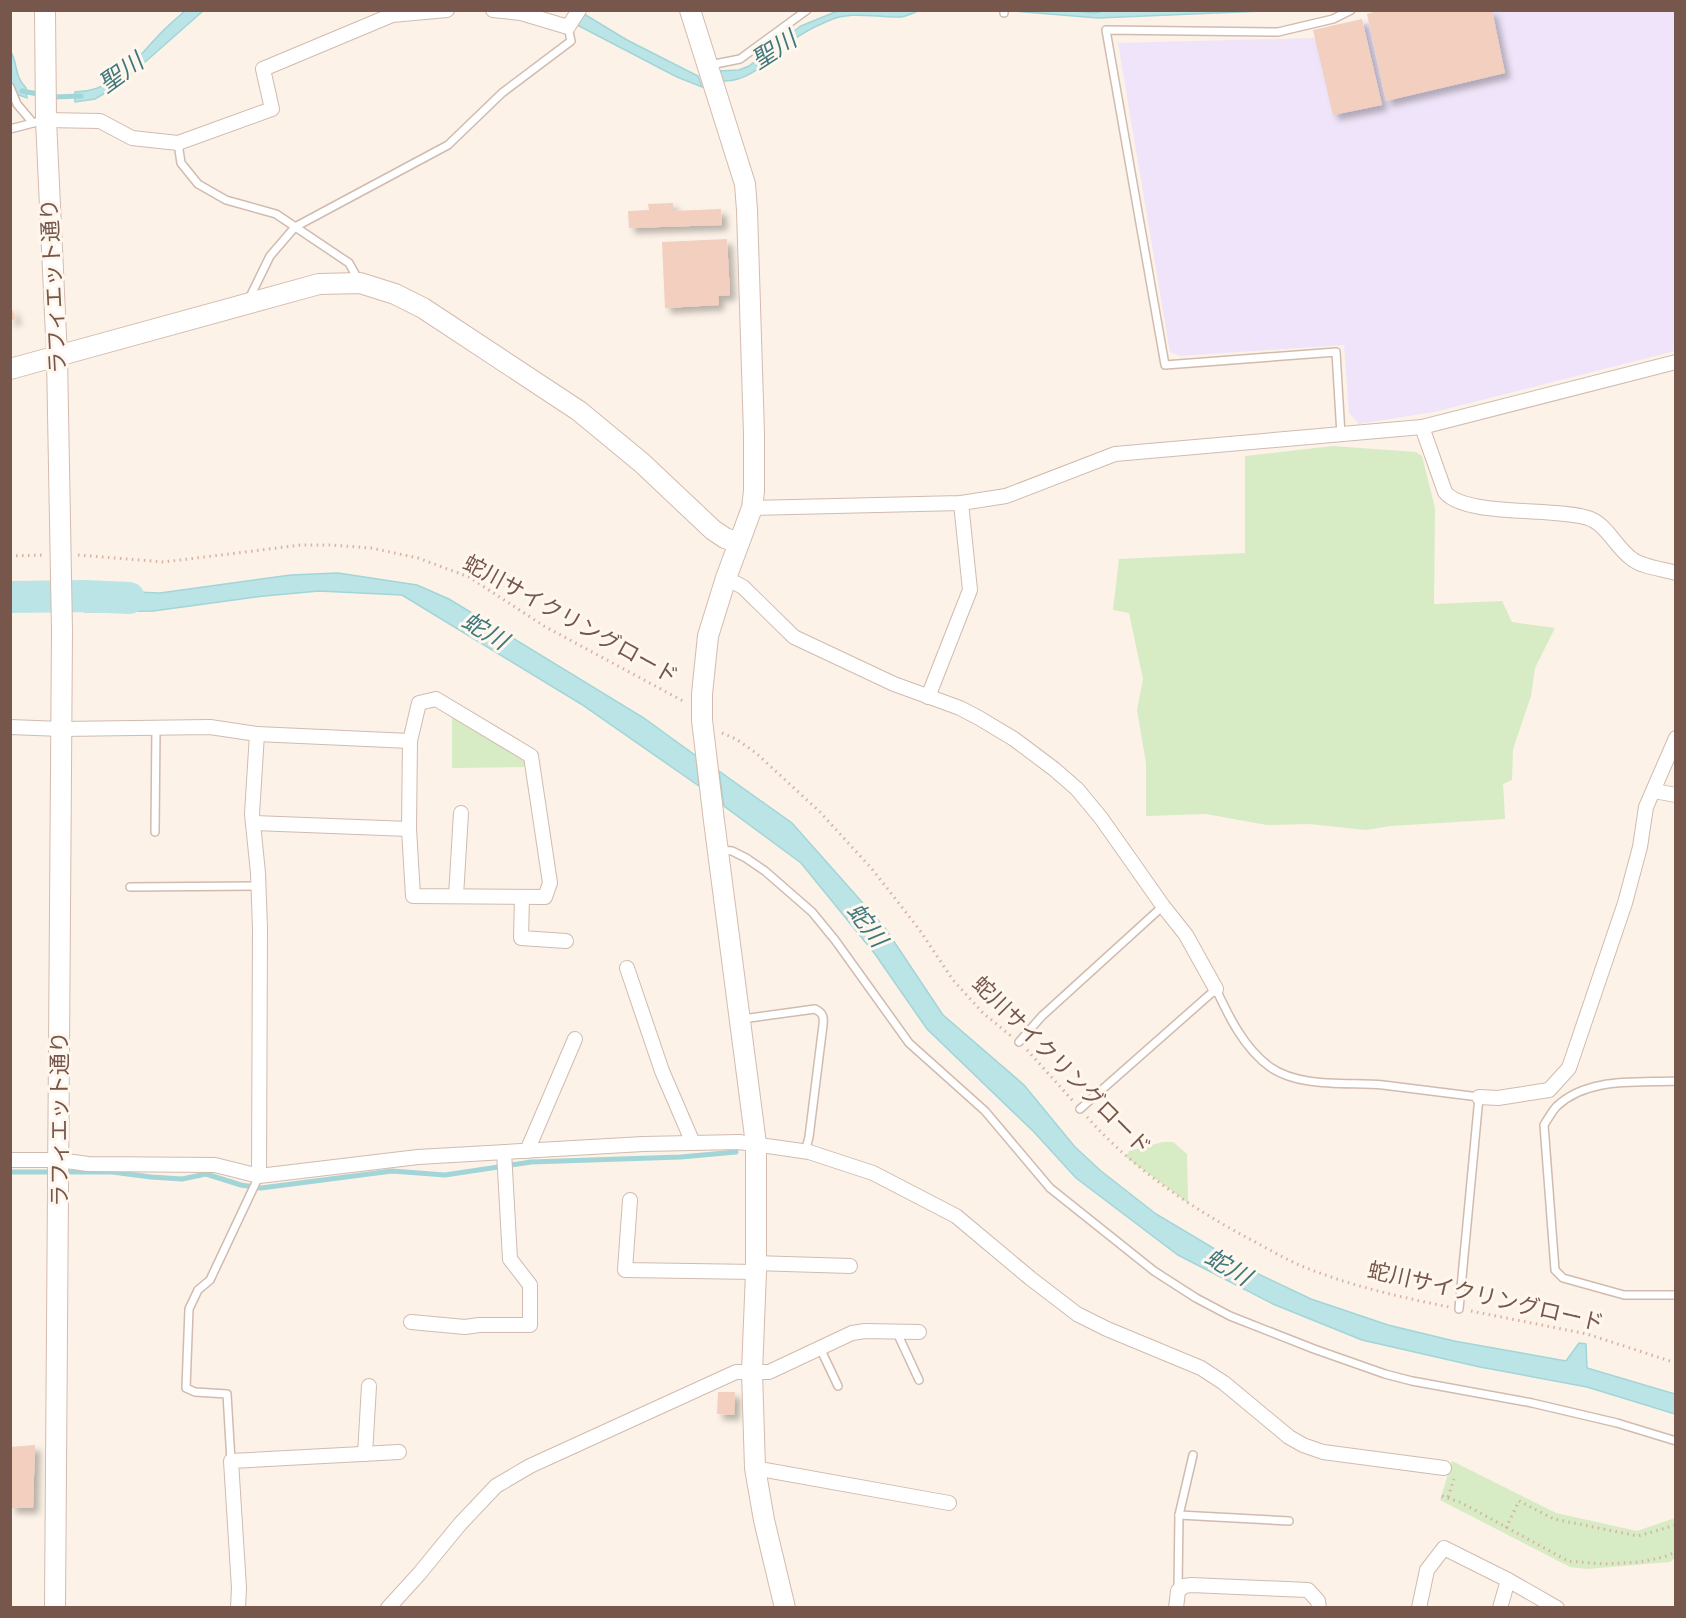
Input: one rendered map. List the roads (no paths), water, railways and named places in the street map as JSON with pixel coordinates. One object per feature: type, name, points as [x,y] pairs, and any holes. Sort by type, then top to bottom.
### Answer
[{"type":"street","name":"ラフィエット通り","points":[[45,10],[40,121],[57,357],[62,631],[55,1608]]},
{"type":"street","points":[[40,121],[100,121],[132,138],[178,143],[272,109],[263,69],[392,15],[447,10]]},
{"type":"street","points":[[493,10],[521,13],[568,27],[579,10]]},
{"type":"street","points":[[690,10],[747,196],[755,453],[752,508],[726,578],[708,636],[702,694],[709,733],[717,850],[756,1144],[756,1268],[752,1372],[755,1468],[785,1608]]},
{"type":"street","points":[[10,369],[319,284],[360,283],[395,294],[423,308],[569,405],[642,463],[713,530],[739,543]]},
{"type":"street","points":[[752,508],[961,503],[1006,496],[1115,454],[1422,427],[1676,362]]},
{"type":"street","points":[[1422,427],[1445,492],[1450,498],[1471,505],[1552,512],[1589,518],[1600,525],[1634,561],[1676,573]]},
{"type":"street","points":[[928,697],[970,590],[961,503]]},
{"type":"street","points":[[726,578],[742,587],[794,637],[894,684],[979,717],[1014,739],[1077,789],[1101,818],[1162,906],[1186,935],[1216,989]]},
{"type":"street","points":[[436,699],[531,756],[550,883],[545,897],[413,896],[409,829],[410,741],[419,703],[436,699]]},
{"type":"street","points":[[10,727],[62,729],[210,727],[257,734],[410,741]]},
{"type":"street","points":[[257,734],[253,823],[260,928],[259,1176]]},
{"type":"street","points":[[1479,1097],[1498,1098],[1549,1090],[1569,1068],[1625,903],[1640,847],[1646,807],[1676,738]]},
{"type":"street","points":[[1654,791],[1676,795]]},
{"type":"street","points":[[456,896],[461,813]]},
{"type":"street","points":[[253,823],[409,829]]},
{"type":"street","points":[[522,897],[521,938],[566,941]]},
{"type":"street","points":[[627,968],[662,1071],[693,1143]]},
{"type":"street","points":[[527,1151],[575,1039]]},
{"type":"street","points":[[10,1160],[59,1160],[88,1164],[215,1165],[259,1176],[418,1157],[693,1143],[739,1142],[805,1152],[873,1173],[956,1216],[1077,1314],[1200,1368],[1224,1383],[1289,1437],[1303,1445],[1323,1452],[1444,1468]]},
{"type":"street","points":[[411,1322],[465,1327],[530,1325],[530,1285],[510,1259],[504,1152]]},
{"type":"street","points":[[630,1200],[626,1270],[850,1266]]},
{"type":"street","points":[[388,1608],[496,1486],[530,1466],[736,1372],[769,1372],[852,1333],[919,1332]]},
{"type":"street","points":[[365,1454],[369,1386]]},
{"type":"street","points":[[238,1608],[239,1588],[231,1461],[399,1452]]},
{"type":"street","points":[[755,1468],[950,1503]]},
{"type":"street","points":[[1419,1608],[1427,1570],[1444,1548],[1557,1608]]},
{"type":"street","points":[[1500,1608],[1508,1580]]},
{"type":"street","points":[[1176,1608],[1178,1591],[1184,1586],[1191,1585],[1308,1590],[1318,1601],[1319,1608]]},
{"type":"lane","points":[[708,66],[724,64],[740,58],[807,10]]},
{"type":"lane","points":[[1341,435],[1336,352],[1165,365],[1106,30],[1278,32],[1333,19],[1351,10]]},
{"type":"lane","points":[[246,303],[270,256],[295,226],[447,145],[502,93],[571,41],[568,27]]},
{"type":"lane","points":[[10,87],[17,104],[40,121]]},
{"type":"lane","points":[[10,129],[40,121]]},
{"type":"lane","points":[[178,143],[182,163],[198,184],[226,200],[276,214],[349,263],[360,283]]},
{"type":"lane","points":[[155,832],[156,728]]},
{"type":"lane","points":[[717,850],[732,851],[746,858],[765,871],[812,912],[835,940],[909,1043],[985,1111],[1050,1188],[1154,1271],[1196,1298],[1230,1316],[1386,1374],[1412,1381],[1532,1403],[1617,1423],[1676,1441]]},
{"type":"lane","points":[[130,887],[258,886]]},
{"type":"lane","points":[[1019,1042],[1042,1016],[1162,906]]},
{"type":"lane","points":[[1080,1109],[1216,989],[1233,1025],[1252,1050],[1269,1066],[1284,1075],[1298,1080],[1380,1085],[1479,1097],[1459,1309]]},
{"type":"lane","points":[[741,1020],[815,1009],[821,1012],[824,1025],[805,1152]]},
{"type":"lane","points":[[1676,1081],[1600,1085],[1581,1090],[1556,1106],[1544,1125],[1555,1270],[1563,1278],[1624,1295],[1676,1295]]},
{"type":"lane","points":[[231,1461],[227,1394],[195,1392],[186,1388],[189,1310],[198,1290],[210,1280],[259,1176]]},
{"type":"lane","points":[[899,1331],[899,1337],[919,1380]]},
{"type":"lane","points":[[820,1348],[838,1386]]},
{"type":"lane","points":[[1178,1591],[1179,1515],[1193,1455]]},
{"type":"lane","points":[[1179,1515],[1289,1521]]},
{"type":"water","points":[[186,10],[203,11],[119,85],[95,99],[75,102],[75,92],[89,90],[112,81]]},
{"type":"water","points":[[840,10],[918,11],[901,17],[855,15],[837,18],[800,35],[760,68],[742,78],[722,81],[719,71],[739,70],[749,66],[801,26]]},
{"type":"water","points":[[1107,10],[1263,11],[1098,18],[1014,11],[1095,13]]},
{"type":"water","points":[[584,14],[627,40],[698,76],[702,87],[677,77],[577,25]]},
{"type":"water","points":[[10,50],[19,78],[26,88],[27,98],[16,94],[11,82]]},
{"type":"water","points":[[338,573],[417,585],[449,599],[644,718],[696,756],[699,786],[581,704],[402,595],[319,591],[153,611],[85,612],[85,590],[160,593],[291,575]]},
{"type":"water","points":[[11,589],[37,589],[37,610],[11,610]]},
{"type":"water","points":[[719,771],[792,823],[885,928],[943,1015],[1024,1085],[1075,1147],[1101,1171],[1156,1214],[1250,1270],[1311,1299],[1388,1325],[1454,1341],[1566,1361],[1579,1343],[1586,1344],[1587,1368],[1675,1394],[1675,1414],[1587,1387],[1480,1367],[1362,1340],[1273,1304],[1178,1255],[1076,1178],[1034,1132],[927,1029],[875,954],[801,863],[724,806]]},
{"type":"waterway","name":"聖川","points":[[22,91],[54,97],[81,96]]},
{"type":"waterway","name":"蛇川","points":[[10,597],[129,598]]},
{"type":"waterway","points":[[10,1172],[112,1172],[182,1179],[206,1174],[241,1185],[261,1188],[392,1171],[445,1175],[531,1162],[681,1157],[736,1152]]}]
